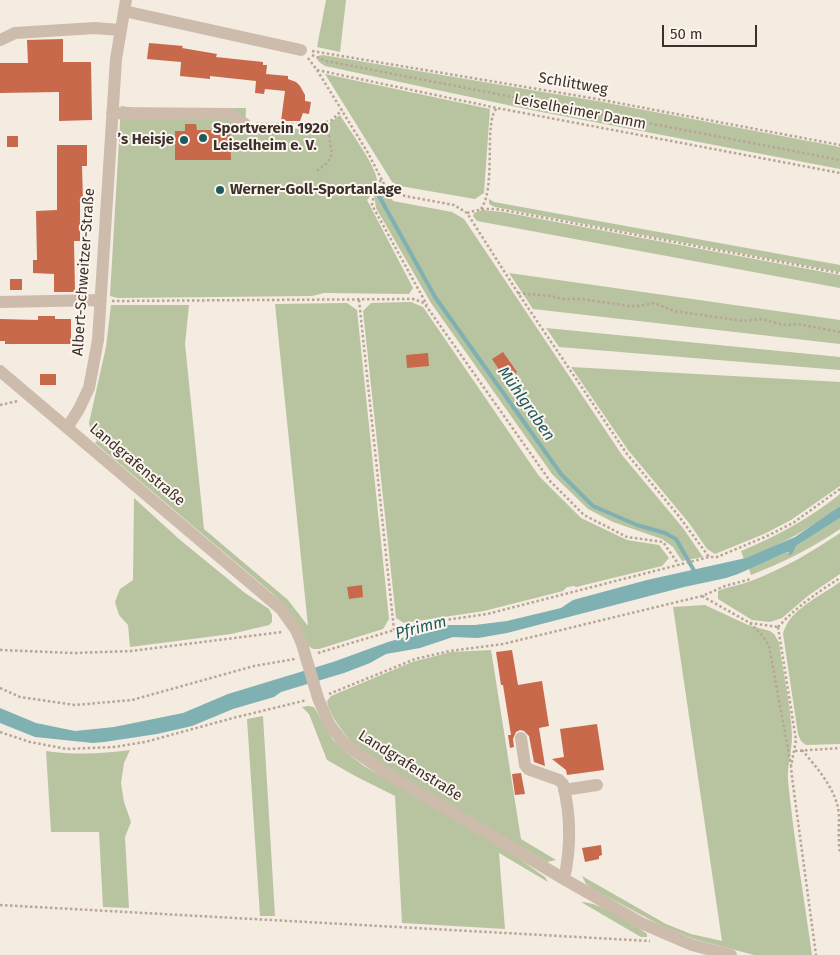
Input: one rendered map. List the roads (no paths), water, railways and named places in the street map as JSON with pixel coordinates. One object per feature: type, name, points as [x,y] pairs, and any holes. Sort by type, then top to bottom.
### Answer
[{"type":"street","name":"Albert-Schweitzer-Straße","points":[[67,428],[79,409],[88,388],[98,340],[112,113],[120,30],[125,6],[301,50]]},
{"type":"street","points":[[0,40],[15,33],[95,28],[120,30]]},
{"type":"street","points":[[112,113],[229,114],[245,124]]},
{"type":"street","points":[[0,302],[100,300]]},
{"type":"street","name":"Landgrafenstraße","points":[[0,371],[281,609],[296,630],[317,695],[336,733],[343,742],[366,760],[641,923],[692,945],[731,955]]},
{"type":"street","points":[[521,738],[525,765],[528,769],[559,780],[563,784],[570,842],[564,879]]},
{"type":"street","points":[[564,790],[598,785]]},
{"type":"water","points":[[840,506],[840,518],[796,546],[792,554],[788,556],[789,552],[787,552],[738,574],[507,633],[478,638],[453,637],[420,648],[386,654],[370,663],[344,673],[281,692],[274,697],[233,709],[192,726],[157,734],[93,743],[35,737],[0,723],[0,708],[36,723],[75,731],[114,727],[183,713],[228,694],[333,662],[388,642],[448,625],[475,625],[507,621],[561,608],[573,600],[647,580],[746,558],[795,537]]},
{"type":"waterway","name":"Mühlgraben","points":[[379,196],[435,297],[561,474],[593,506],[637,525],[665,533],[676,539],[696,574]]},
{"type":"place","name":"Sportverein 1920 Leiselheim e. V.","points":[[203,138]]},
{"type":"place","name":"’s Heisje","points":[[184,140]]},
{"type":"place","name":"Werner-Goll-Sportanlage","points":[[220,190]]},
{"type":"water label","name":"Pfrimm","points":[[421,628]]}]
